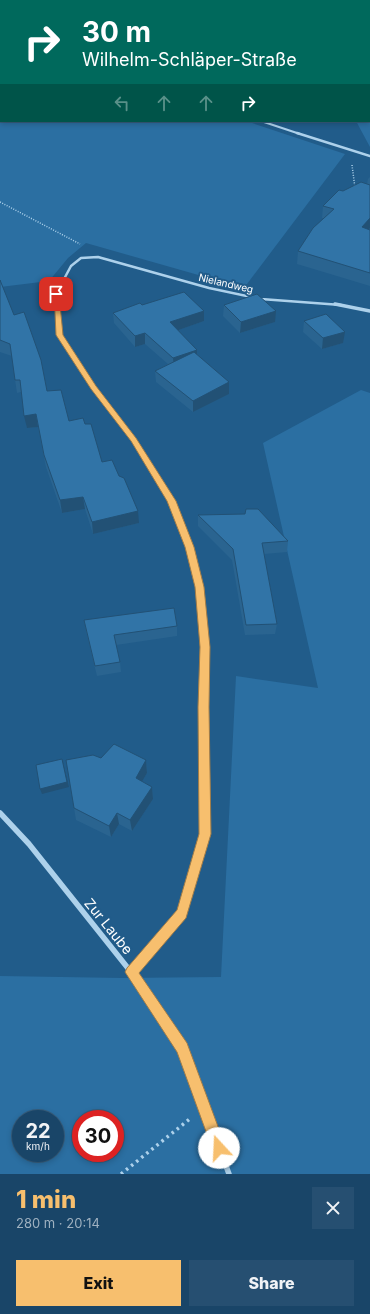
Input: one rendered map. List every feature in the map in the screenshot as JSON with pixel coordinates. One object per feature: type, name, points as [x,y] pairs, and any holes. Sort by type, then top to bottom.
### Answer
[{"type":"street","points":[[264,122],[350,151],[370,156]]},
{"type":"street","name":"Nielandweg","points":[[131,972],[182,914],[205,834],[205,647],[200,587],[190,547],[171,501],[134,440],[93,388],[60,335],[56,294],[71,266],[82,258],[98,257],[209,288],[261,299],[336,304],[370,311]]},
{"type":"street","name":"Zur Laube","points":[[0,813],[29,844],[131,972],[182,1048],[229,1174]]},
{"type":"path","points":[[350,151],[356,189]]},
{"type":"path","points":[[0,202],[74,240],[98,257]]},
{"type":"path","points":[[121,1174],[204,1108]]},
{"type":"shaded area","points":[[249,122],[345,154],[244,288],[86,243],[68,258],[49,281],[0,287],[0,123]]},
{"type":"shaded area","points":[[357,122],[370,122],[370,147]]},
{"type":"shaded area","points":[[361,390],[370,393],[370,1174],[0,1174],[0,976],[122,978],[221,977],[236,676],[318,688],[263,443]]},
{"type":"building","points":[[361,182],[370,185],[370,218],[362,227],[370,230],[370,273],[298,251],[313,228],[334,209],[323,206],[339,190],[343,191]]},
{"type":"building","points":[[0,280],[14,315],[24,312],[41,360],[47,391],[61,390],[69,421],[83,418],[85,424],[91,424],[102,462],[112,460],[119,476],[124,478],[138,511],[92,522],[83,497],[60,500],[44,455],[36,414],[24,416],[20,380],[15,380],[10,344],[0,340]]},
{"type":"building","points":[[184,292],[204,311],[170,322],[197,350],[173,358],[145,333],[135,336],[113,313],[140,303],[142,305]]},
{"type":"building","points":[[257,294],[276,311],[241,322],[224,305]]},
{"type":"building","points":[[326,314],[345,332],[323,338],[304,321]]},
{"type":"building","points":[[194,352],[229,382],[193,401],[155,371]]},
{"type":"building","points":[[246,509],[258,509],[288,541],[262,543],[277,624],[246,625],[233,549],[198,515],[245,514]]},
{"type":"building","points":[[174,608],[177,626],[114,635],[120,662],[95,666],[84,620]]},
{"type":"building","points":[[114,744],[146,760],[136,778],[152,787],[130,820],[117,813],[109,826],[74,808],[66,760],[93,755],[101,758]]},
{"type":"building","points":[[62,759],[67,782],[40,789],[36,765]]},
{"type":"route","points":[[56,294],[60,335],[93,388],[134,440],[171,501],[190,547],[200,587],[205,647],[205,834],[182,914],[131,972],[182,1048],[219,1148]]}]
